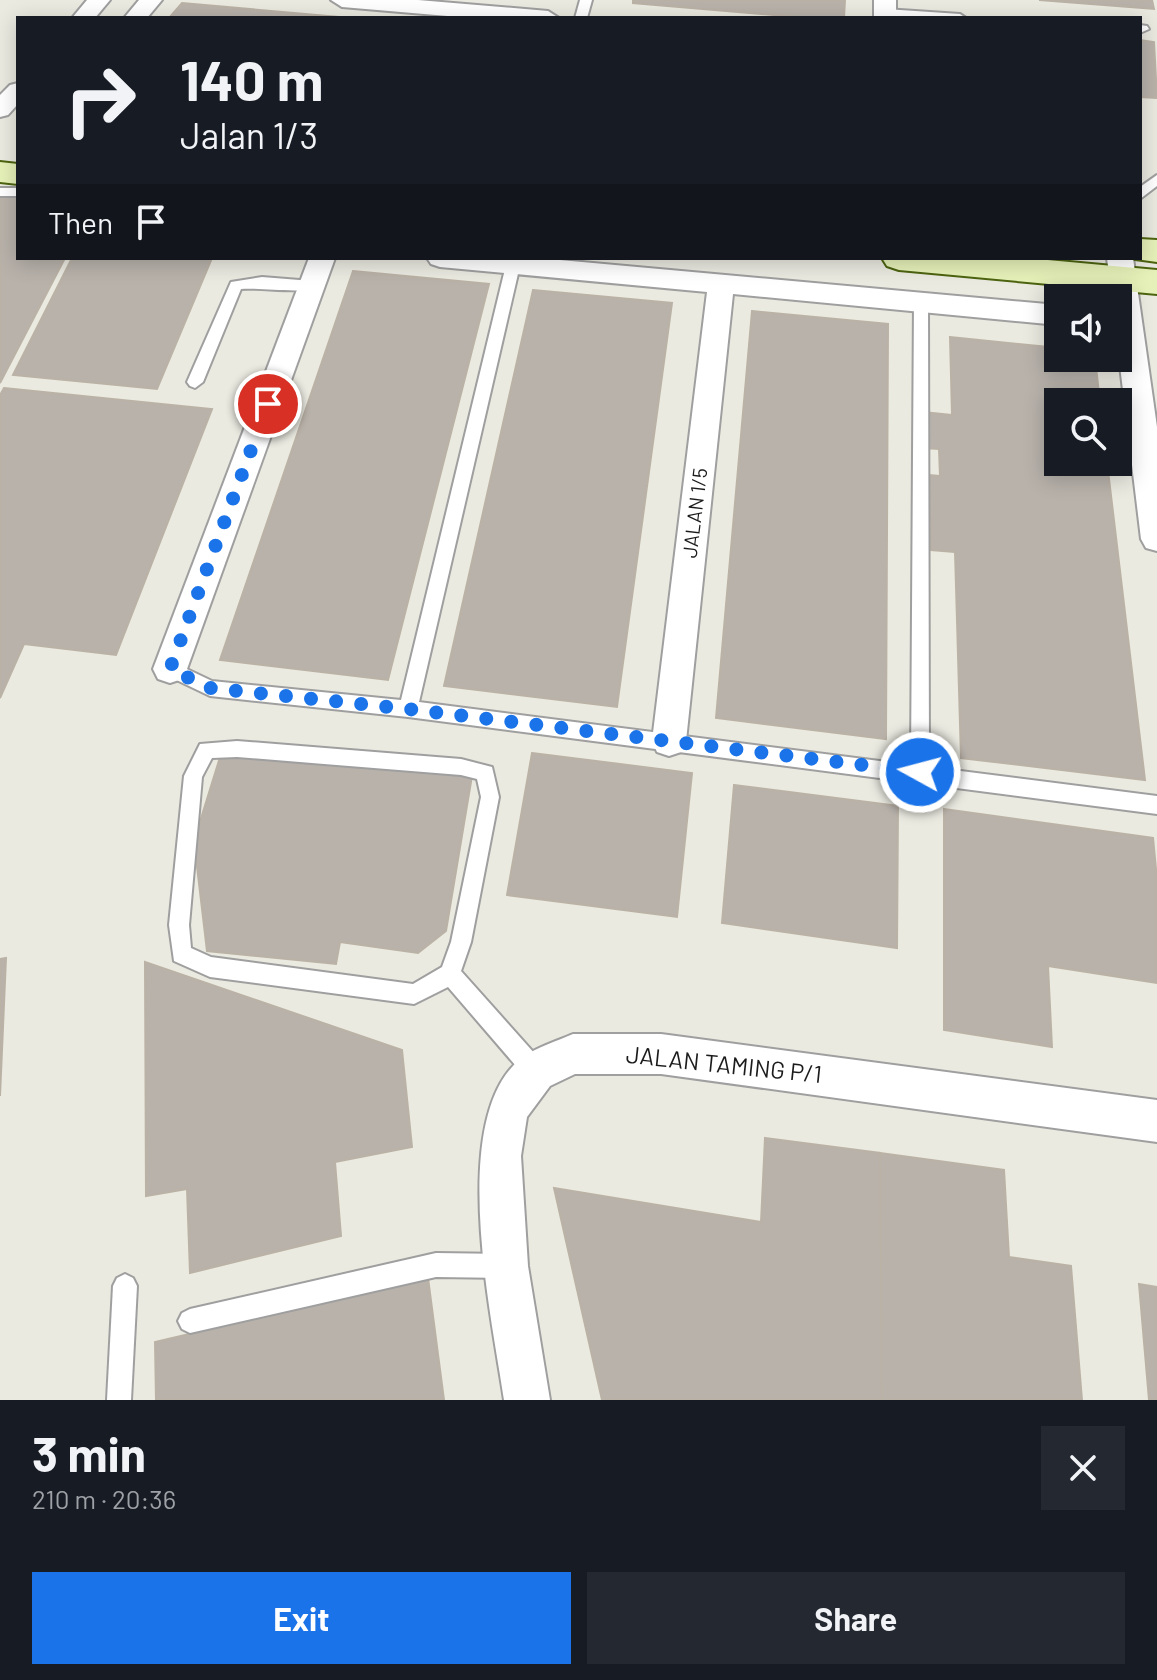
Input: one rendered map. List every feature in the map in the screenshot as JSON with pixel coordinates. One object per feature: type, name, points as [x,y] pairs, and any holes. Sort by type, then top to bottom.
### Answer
[{"type":"street","points":[[85,16],[99,0]]},
{"type":"street","points":[[137,16],[151,0]]},
{"type":"street","points":[[342,0],[525,16]]},
{"type":"street","points":[[0,110],[16,92]]},
{"type":"street","points":[[461,260],[1044,314]]},
{"type":"street","points":[[1014,260],[1128,262],[1157,282]]},
{"type":"street","points":[[1126,284],[1128,262]]},
{"type":"street","points":[[170,669],[317,272]]},
{"type":"street","name":"JALAN 1/5","points":[[669,741],[721,284]]},
{"type":"street","points":[[1131,372],[1157,539]]},
{"type":"street","name":"JALAN TAMING P/1","points":[[527,1400],[506,1266],[500,1156],[508,1109],[536,1072],[573,1054],[661,1054],[1156,1128]]},
{"type":"lane","points":[[885,10],[941,16]]},
{"type":"lane","points":[[1142,193],[1157,179]]},
{"type":"lane","points":[[408,709],[513,265]]},
{"type":"lane","points":[[195,382],[236,285],[317,272]]},
{"type":"lane","points":[[920,772],[921,302]]},
{"type":"lane","points":[[170,669],[210,688],[408,709],[920,772],[1157,805]]},
{"type":"lane","points":[[237,749],[461,767],[485,773],[490,797],[461,942],[450,974],[414,994],[210,967],[181,954],[179,925],[193,776],[207,750],[237,749]]},
{"type":"lane","points":[[450,974],[536,1072]]},
{"type":"lane","points":[[190,1321],[436,1265],[506,1266]]},
{"type":"lane","points":[[119,1400],[125,1286]]},
{"type":"building","points":[[633,0],[845,0],[844,16],[786,16],[633,3]]},
{"type":"building","points":[[1039,0],[1152,0],[1154,9]]},
{"type":"building","points":[[182,3],[328,16],[171,16]]},
{"type":"building","points":[[1142,40],[1154,42],[1157,98],[1142,97]]},
{"type":"building","points":[[0,187],[16,189],[16,260],[64,260],[0,383]]},
{"type":"building","points":[[71,260],[211,260],[157,389],[13,375]]},
{"type":"building","points":[[353,271],[489,284],[388,680],[220,660]]},
{"type":"building","points":[[533,290],[672,303],[617,707],[444,686]]},
{"type":"building","points":[[752,311],[888,324],[886,739],[716,718]]},
{"type":"building","points":[[950,337],[1044,347],[1044,372],[1097,372],[1098,388],[1044,388],[1044,476],[1109,476],[1145,780],[961,758],[955,552],[931,550],[930,475],[940,476],[939,449],[924,448],[924,412],[952,415]]},
{"type":"building","points":[[4,388],[212,409],[116,655],[24,644],[0,698],[0,395]]},
{"type":"building","points":[[532,753],[692,773],[677,917],[507,895]]},
{"type":"building","points":[[221,754],[472,776],[446,931],[418,953],[340,942],[336,964],[207,951],[194,841]]},
{"type":"building","points":[[734,785],[898,806],[897,948],[722,923]]},
{"type":"building","points":[[944,809],[1153,838],[1157,879],[1157,983],[1048,966],[1052,1047],[944,1030]]},
{"type":"building","points":[[6,958],[0,1096],[0,959]]},
{"type":"building","points":[[145,962],[402,1050],[412,1147],[335,1162],[341,1236],[190,1273],[187,1189],[146,1196]]},
{"type":"building","points":[[765,1138],[880,1153],[882,1400],[602,1400],[554,1188],[761,1222]]},
{"type":"building","points":[[880,1153],[1004,1170],[1009,1257],[1071,1266],[1082,1400],[882,1400]]},
{"type":"building","points":[[428,1278],[444,1400],[156,1400],[155,1342]]},
{"type":"building","points":[[1139,1284],[1157,1287],[1157,1400],[1149,1400]]},
{"type":"route","points":[[268,404],[170,669],[210,688],[408,709],[920,772]]}]
